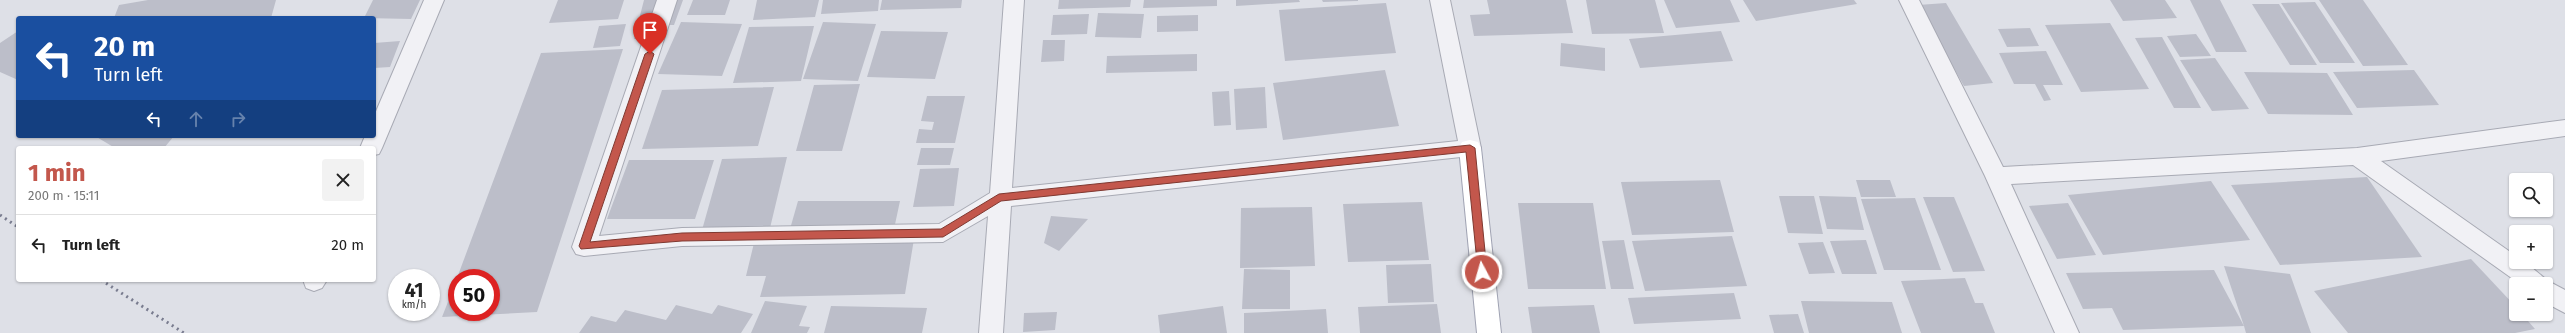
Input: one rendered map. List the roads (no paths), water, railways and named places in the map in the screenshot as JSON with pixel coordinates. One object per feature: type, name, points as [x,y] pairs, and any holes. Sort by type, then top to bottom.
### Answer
[{"type":"main road","points":[[1470,148],[1488,333]]},
{"type":"street","points":[[376,136],[434,0]]},
{"type":"street","points":[[667,0],[584,246],[682,237],[943,233],[999,198],[1470,148],[1440,0]]},
{"type":"street","points":[[991,333],[999,198],[1014,0]]},
{"type":"street","points":[[1908,0],[1996,176],[2068,333]]},
{"type":"street","points":[[1996,176],[2356,156],[2565,128]]},
{"type":"street","points":[[2356,156],[2528,277]]},
{"type":"street","points":[[2553,295],[2565,304]]},
{"type":"railway","points":[[0,215],[16,226]]},
{"type":"railway","points":[[104,282],[184,333]]}]
